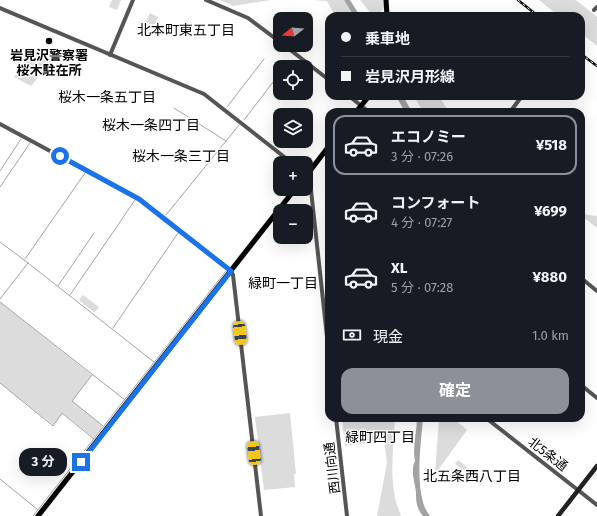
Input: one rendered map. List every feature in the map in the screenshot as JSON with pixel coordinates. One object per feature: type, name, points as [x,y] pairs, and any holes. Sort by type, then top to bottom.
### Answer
[{"type":"main road","points":[[386,0],[387,12]]},
{"type":"main road","points":[[361,106],[366,100]]},
{"type":"main road","points":[[313,166],[325,151]]},
{"type":"main road","points":[[38,516],[290,196]]},
{"type":"main road","points":[[558,516],[597,466]]},
{"type":"street","points":[[110,55],[133,0]]},
{"type":"street","points":[[206,0],[248,18],[273,37]]},
{"type":"street","points":[[0,8],[204,94],[283,156]]},
{"type":"street","points":[[293,52],[325,77]]},
{"type":"street","points":[[354,100],[364,108]]},
{"type":"street","points":[[0,124],[139,199],[231,271],[233,275],[236,298],[261,516]]},
{"type":"street","points":[[311,196],[325,319]]},
{"type":"street","points":[[585,281],[597,291]]},
{"type":"street","points":[[585,389],[597,398]]},
{"type":"street","name":"西川向通","points":[[336,422],[347,516]]},
{"type":"street","name":"北5条通","points":[[491,422],[597,505]]},
{"type":"shaded area","points":[[112,0],[121,0],[117,10],[109,7]]},
{"type":"shaded area","points":[[220,0],[271,0],[233,6]]},
{"type":"shaded area","points":[[313,0],[344,0],[352,12],[333,12],[327,1]]},
{"type":"shaded area","points":[[344,0],[350,0],[358,12],[352,12]]},
{"type":"shaded area","points":[[360,0],[383,0],[384,7],[381,12],[370,12]]},
{"type":"shaded area","points":[[539,0],[576,0],[597,17],[597,46],[585,36],[585,12],[554,12]]},
{"type":"shaded area","points":[[150,13],[158,17],[154,26],[146,22]]},
{"type":"shaded area","points":[[35,51],[52,60],[31,86],[14,77]]},
{"type":"shaded area","points":[[398,100],[405,100],[410,108],[403,108]]},
{"type":"shaded area","points":[[416,100],[442,100],[446,108],[421,108]]},
{"type":"shaded area","points":[[585,214],[597,216],[597,228],[585,218]]},
{"type":"shaded area","points":[[83,295],[99,307],[96,311],[94,312],[80,301],[79,299]]},
{"type":"shaded area","points":[[0,302],[92,375],[72,401],[103,426],[94,438],[63,413],[53,425],[0,383]]},
{"type":"shaded area","points":[[290,413],[296,474],[294,474],[295,487],[264,490],[255,417]]},
{"type":"shaded area","points":[[342,422],[395,422],[392,464],[393,483],[395,498],[401,516],[377,516],[387,463],[384,441],[345,446]]},
{"type":"shaded area","points":[[417,422],[423,422],[420,482],[423,504],[430,516],[423,516],[416,502],[413,472],[415,461],[414,450]]},
{"type":"shaded area","points":[[439,422],[458,422],[467,430],[435,473]]},
{"type":"shaded area","points":[[458,460],[472,471],[469,475],[455,464]]},
{"type":"waterway","points":[[227,107],[264,59]]},
{"type":"waterway","points":[[244,120],[273,82]]},
{"type":"waterway","points":[[174,108],[226,141]]},
{"type":"waterway","points":[[166,215],[239,125]]},
{"type":"waterway","points":[[0,171],[21,139]]},
{"type":"waterway","points":[[0,187],[30,143]]},
{"type":"waterway","points":[[25,259],[85,173]]},
{"type":"waterway","points":[[70,295],[135,200]]},
{"type":"waterway","points":[[58,286],[94,233]]},
{"type":"waterway","points":[[113,328],[178,233]]},
{"type":"waterway","points":[[0,242],[154,362]]},
{"type":"waterway","points":[[0,299],[28,263]]},
{"type":"waterway","points":[[33,516],[226,271]]},
{"type":"waterway","points":[[0,302],[125,400]]},
{"type":"waterway","points":[[92,375],[72,401],[103,426]]},
{"type":"waterway","points":[[0,383],[53,426],[62,413],[94,439]]},
{"type":"waterway","points":[[0,479],[38,510]]},
{"type":"railway","points":[[518,0],[533,12]]},
{"type":"railway","points":[[585,57],[597,66]]},
{"type":"place","name":"岩見沢警察署 桜木駐在所","points":[[49,41]]},
{"type":"district","name":"北本町東五丁目","points":[[186,30]]},
{"type":"district","name":"桜木一条五丁目","points":[[107,97]]},
{"type":"district","name":"桜木一条四丁目","points":[[151,125]]},
{"type":"district","name":"桜木一条三丁目","points":[[181,156]]},
{"type":"district","name":"緑町一丁目","points":[[283,283]]},
{"type":"district","name":"緑町四丁目","points":[[380,437]]},
{"type":"district","name":"北五条西八丁目","points":[[472,476]]},
{"type":"route","points":[[60,156],[139,199],[231,271],[81,462]]}]
